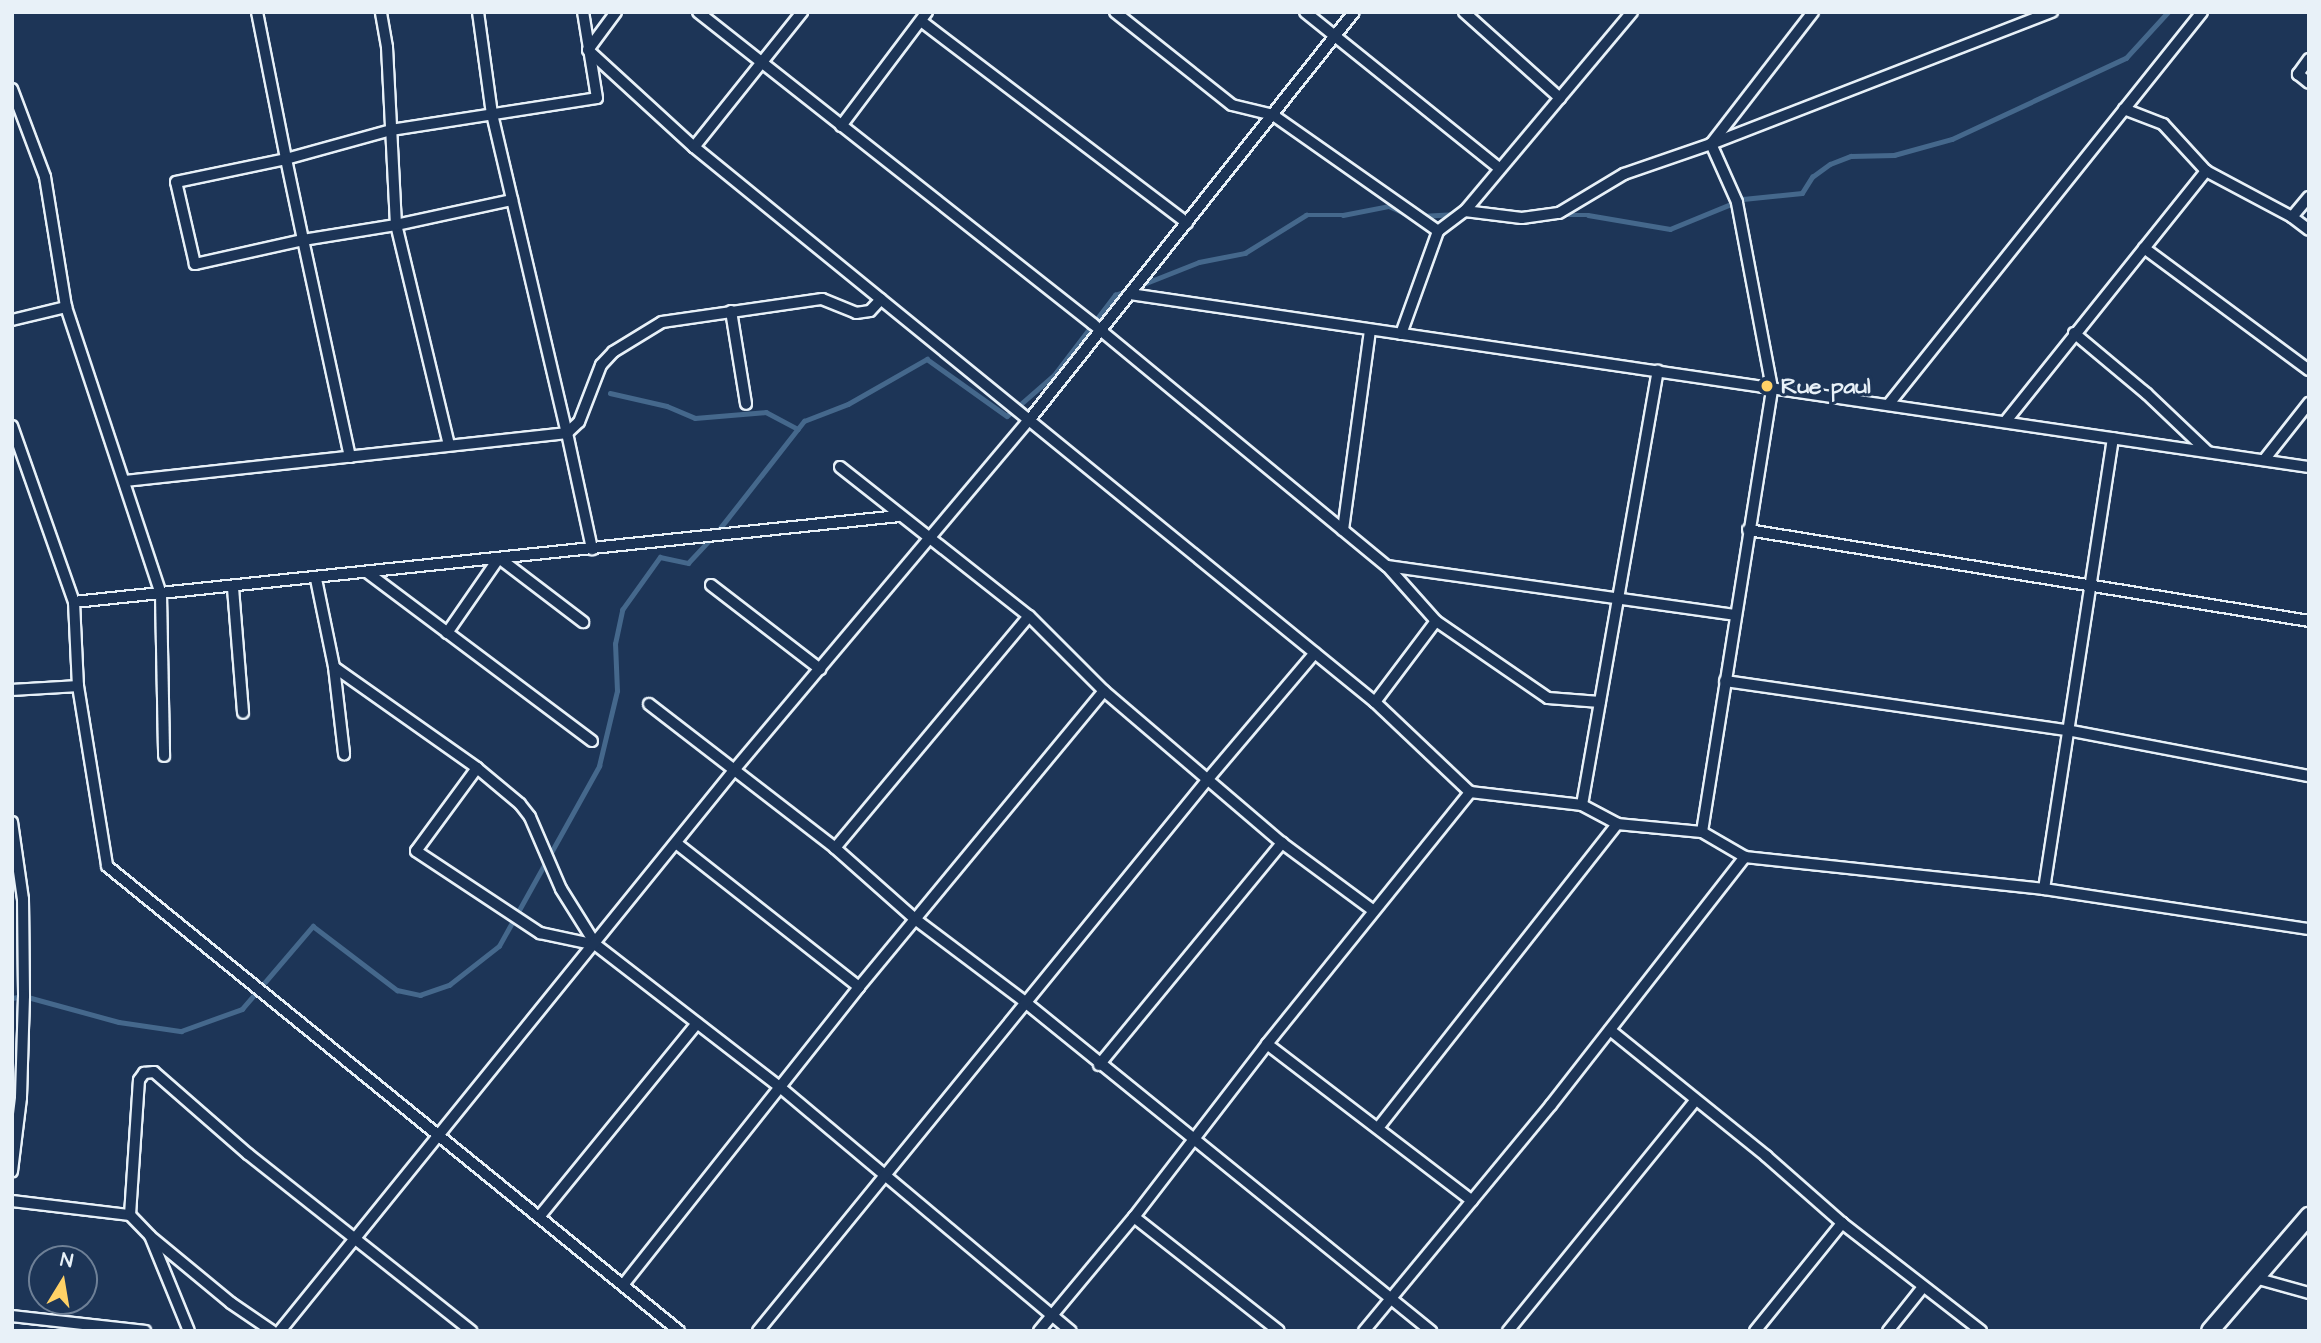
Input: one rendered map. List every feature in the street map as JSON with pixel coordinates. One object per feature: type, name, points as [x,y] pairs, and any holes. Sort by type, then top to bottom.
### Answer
[{"type":"street","points":[[257,12],[350,457]]},
{"type":"street","points":[[381,12],[387,47],[396,225],[449,445]]},
{"type":"street","points":[[478,12],[492,114],[568,432],[592,549]]},
{"type":"street","points":[[512,200],[396,225],[303,240],[195,264],[176,182],[286,159],[391,130],[597,98],[583,12]]},
{"type":"street","points":[[588,50],[616,12]]},
{"type":"street","points":[[698,12],[1101,331],[1387,566],[1436,621],[1548,698],[1600,702]]},
{"type":"street","points":[[694,147],[802,12]]},
{"type":"street","points":[[1115,12],[1233,105],[1273,115],[1437,231]]},
{"type":"street","points":[[1305,12],[1499,169]]},
{"type":"street","points":[[280,1331],[353,1237],[596,945],[735,769],[1030,419],[1354,12]]},
{"type":"street","points":[[1464,12],[1560,98]]},
{"type":"street","points":[[1401,334],[1437,231],[1465,211],[1632,12]]},
{"type":"street","points":[[1712,144],[1813,12]]},
{"type":"street","points":[[1465,211],[1522,218],[1559,213],[1624,174],[1712,144],[2052,12]]},
{"type":"street","points":[[1888,405],[2202,12]]},
{"type":"street","points":[[841,126],[924,17],[1187,223]]},
{"type":"street","points":[[588,50],[694,147],[1375,702],[1470,792],[1582,805],[1617,824],[1702,832],[1745,857],[2044,889],[2309,929]]},
{"type":"street","points":[[2309,59],[2298,74],[2309,83]]},
{"type":"street","points":[[12,89],[45,177],[66,307],[161,595],[164,756]]},
{"type":"street","points":[[2124,109],[2162,124],[2206,171],[2292,217],[2309,230]]},
{"type":"street","points":[[1702,832],[1772,388],[1737,202],[1712,144]]},
{"type":"street","points":[[2005,422],[2206,171]]},
{"type":"street","points":[[2292,217],[2309,197]]},
{"type":"street","points":[[2144,248],[2309,370]]},
{"type":"street","points":[[1130,295],[2309,467]]},
{"type":"street","points":[[125,481],[568,432],[579,422],[592,383],[612,352],[662,322],[822,299],[856,313],[870,311],[881,299]]},
{"type":"street","points":[[12,320],[66,307]]},
{"type":"street","points":[[731,311],[746,404]]},
{"type":"street","points":[[1343,530],[1370,330]]},
{"type":"street","points":[[2074,334],[2147,394],[2208,452]]},
{"type":"street","points":[[1582,805],[1658,372]]},
{"type":"street","points":[[2264,460],[2309,403]]},
{"type":"street","points":[[12,426],[74,602],[78,686],[107,866],[680,1331]]},
{"type":"street","points":[[2044,889],[2088,583],[2113,438]]},
{"type":"street","points":[[840,467],[1029,616],[1104,691],[1282,843],[1374,911]]},
{"type":"street","points":[[74,602],[233,588],[899,516]]},
{"type":"street","points":[[1748,530],[2088,583],[2309,621]]},
{"type":"street","points":[[499,558],[583,622]]},
{"type":"street","points":[[447,633],[499,558]]},
{"type":"street","points":[[1387,566],[1735,615]]},
{"type":"street","points":[[368,573],[592,741]]},
{"type":"street","points":[[316,579],[334,667],[344,754]]},
{"type":"street","points":[[711,585],[820,669]]},
{"type":"street","points":[[233,588],[243,713]]},
{"type":"street","points":[[835,848],[1029,616]]},
{"type":"street","points":[[1375,702],[1436,621]]},
{"type":"street","points":[[758,1331],[1208,779],[1315,653]]},
{"type":"street","points":[[334,667],[477,768],[520,804],[530,817],[561,889],[596,945],[781,1088],[1071,1331]]},
{"type":"street","points":[[1725,681],[2067,730],[2309,776]]},
{"type":"street","points":[[12,691],[78,686]]},
{"type":"street","points":[[623,1285],[859,987],[1104,691]]},
{"type":"street","points":[[649,704],[835,848],[915,919],[1026,1002],[1099,1065],[1393,1297],[1431,1331]]},
{"type":"street","points":[[477,768],[416,851],[540,933],[596,945]]},
{"type":"street","points":[[1039,1331],[1134,1217],[1267,1044],[1470,792]]},
{"type":"street","points":[[12,822],[23,900],[12,1171]]},
{"type":"street","points":[[1378,1128],[1617,824]]},
{"type":"street","points":[[676,843],[859,987]]},
{"type":"street","points":[[1099,1065],[1282,843]]},
{"type":"street","points":[[1364,1331],[1610,1030],[1745,857]]},
{"type":"street","points":[[539,1217],[697,1023]]},
{"type":"street","points":[[1610,1030],[1766,1156],[1842,1223],[1981,1331]]},
{"type":"street","points":[[1267,1044],[1472,1200]]},
{"type":"street","points":[[130,1215],[139,1080],[144,1073],[154,1072],[248,1154],[471,1331]]},
{"type":"street","points":[[1508,1331],[1695,1101]]},
{"type":"street","points":[[12,1201],[130,1215],[150,1236],[231,1303],[272,1331]]},
{"type":"street","points":[[2210,1331],[2309,1216]]},
{"type":"street","points":[[1134,1217],[1279,1331]]},
{"type":"street","points":[[1755,1331],[1842,1223]]},
{"type":"street","points":[[150,1236],[189,1331]]},
{"type":"street","points":[[2255,1278],[2309,1293]]},
{"type":"street","points":[[1888,1331],[1923,1287]]},
{"type":"street","points":[[12,1316],[145,1331]]},
{"type":"street","points":[[450,1331],[459,1321]]},
{"type":"waterway","points":[[1563,215],[1588,215],[1670,229],[1743,199],[1802,193],[1812,177],[1830,164],[1851,156],[1894,155],[1952,139],[2126,58],[2168,12]]},
{"type":"waterway","points":[[1141,285],[1199,262],[1245,253],[1306,215],[1343,215],[1389,206],[1405,213]]},
{"type":"waterway","points":[[1420,216],[1457,214]]},
{"type":"waterway","points":[[12,998],[24,996],[119,1022],[181,1031],[242,1009],[313,926],[397,990],[420,995],[449,985],[499,946],[599,766],[617,691],[615,644],[622,610],[660,557],[688,563],[717,532],[804,421],[848,404],[927,359],[1007,416],[1054,375],[1115,295],[1130,290]]},
{"type":"waterway","points":[[610,393],[667,406],[695,418],[766,412],[798,429]]},
{"type":"place","name":"Rue paul","points":[[1767,386]]}]
